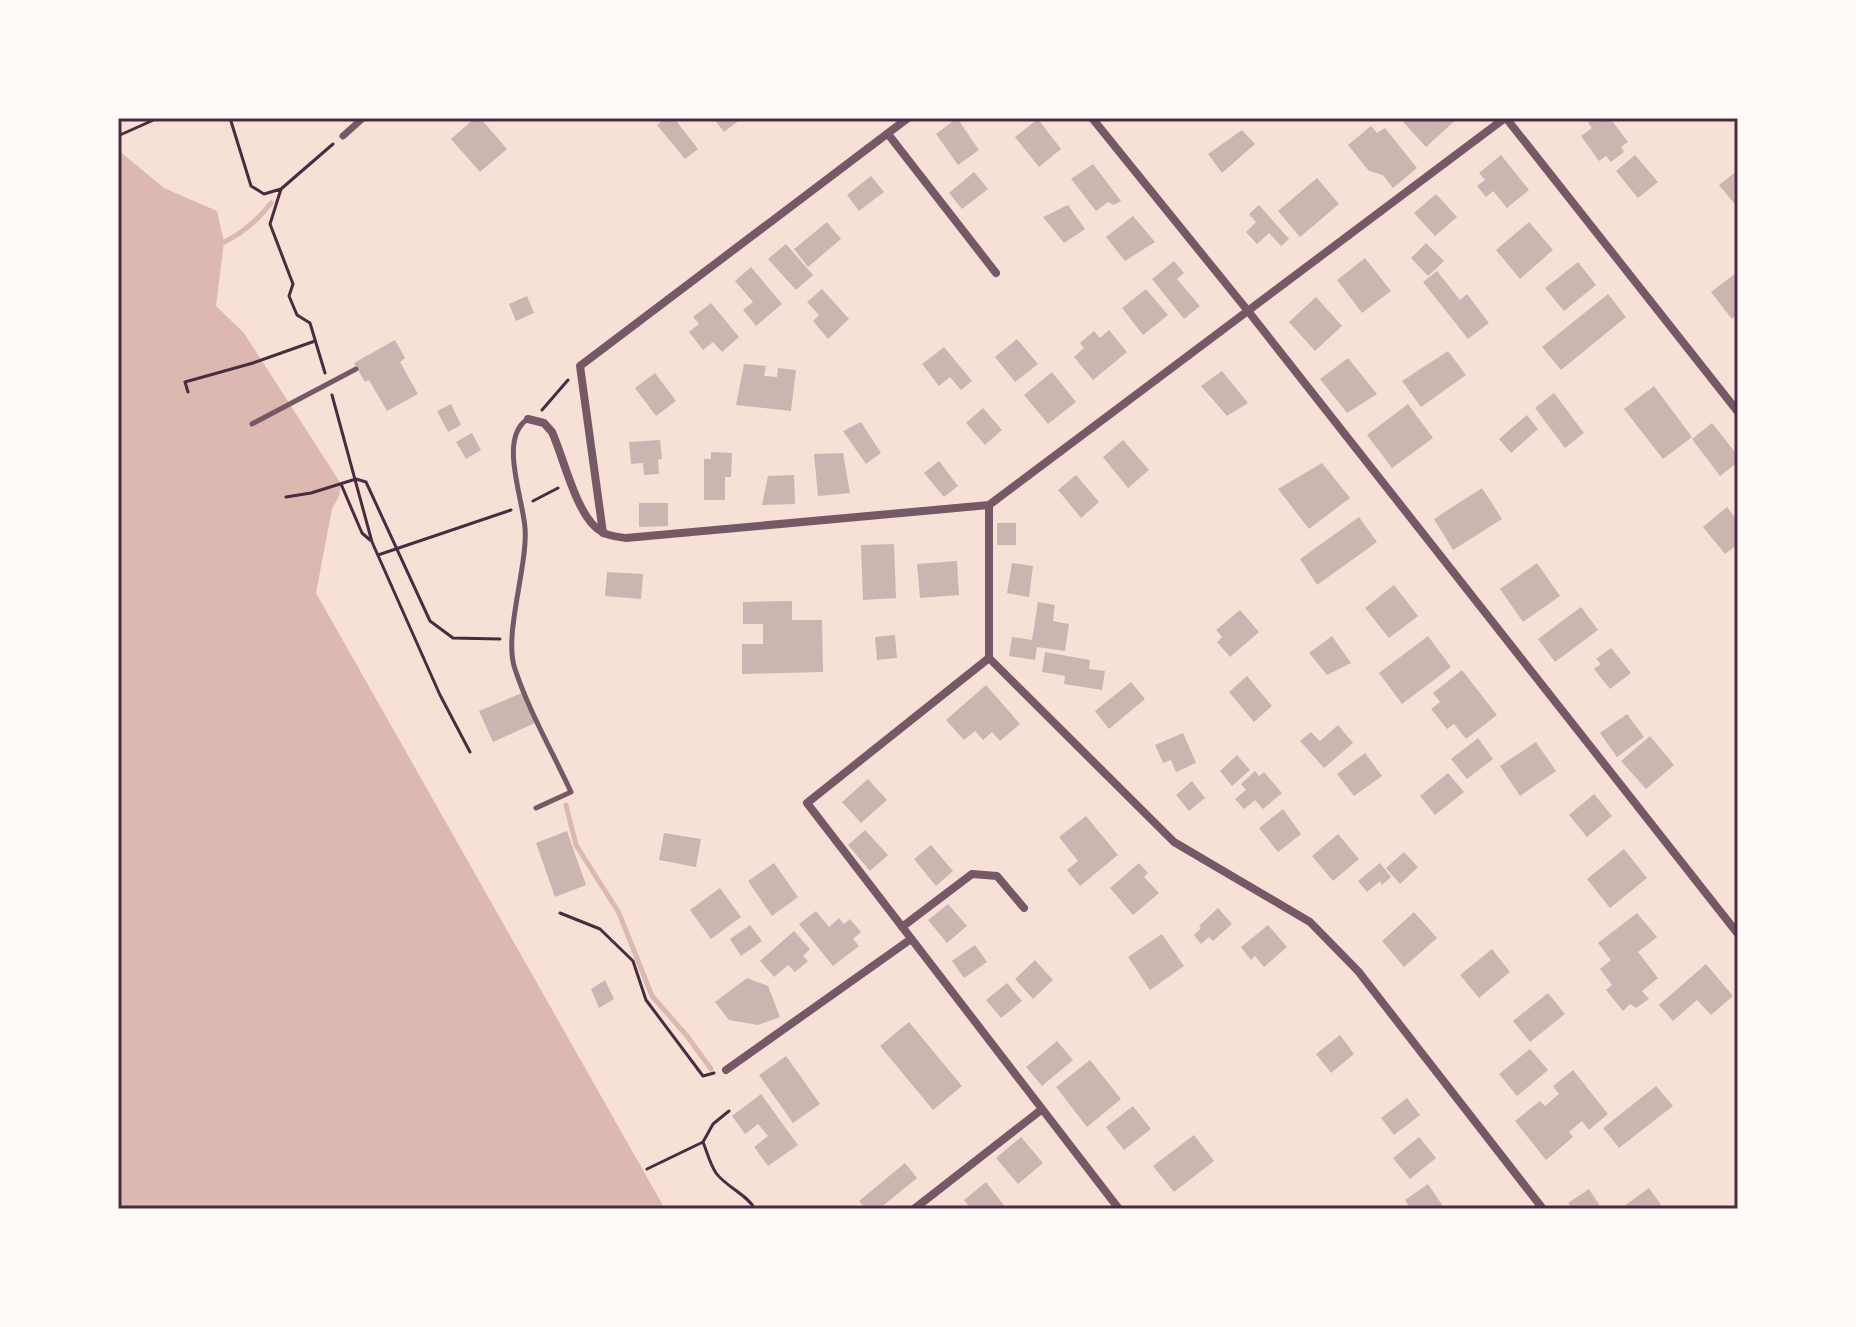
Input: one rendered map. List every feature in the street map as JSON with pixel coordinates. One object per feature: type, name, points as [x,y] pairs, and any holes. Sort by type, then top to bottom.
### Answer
[{"type":"street","points":[[343,136],[363,118]]},
{"type":"street","points":[[603,533],[580,366],[908,118]]},
{"type":"street","points":[[1092,118],[1248,311],[1738,934]]},
{"type":"street","points":[[531,419],[544,423],[552,432],[581,509],[592,524],[603,533],[626,538],[989,505],[1506,118],[1738,412]]},
{"type":"street","points":[[888,134],[996,273]]},
{"type":"street","points":[[989,505],[989,658],[1174,842],[1310,922],[1358,971],[1543,1209]]},
{"type":"street","points":[[989,658],[807,803],[1119,1209]]},
{"type":"street","points":[[902,927],[972,874],[997,876],[1024,908]]},
{"type":"street","points":[[726,1070],[911,939]]},
{"type":"street","points":[[914,1209],[1041,1110]]},
{"type":"lane","points":[[252,424],[356,369]]},
{"type":"lane","points":[[531,419],[520,424],[512,440],[525,531],[513,666],[571,792],[536,808]]},
{"type":"path","points":[[120,135],[158,118]]},
{"type":"path","points":[[230,118],[251,186],[264,194],[281,189],[343,136]]},
{"type":"path","points":[[281,189],[270,224],[293,284],[289,296],[297,315],[310,323],[372,542],[440,695],[470,752]]},
{"type":"path","points":[[188,392],[185,382],[315,341]]},
{"type":"path","points":[[531,419],[580,366]]},
{"type":"path","points":[[286,497],[356,479],[366,482],[430,621],[453,638],[513,639]]},
{"type":"path","points":[[378,555],[522,507],[572,480]]},
{"type":"path","points":[[341,484],[362,533],[372,542]]},
{"type":"path","points":[[560,913],[600,929],[633,961],[646,1000],[703,1076],[726,1070]]},
{"type":"path","points":[[647,1169],[703,1142],[713,1124],[729,1111]]},
{"type":"path","points":[[703,1142],[716,1172],[755,1209]]},
{"type":"shaded area","points":[[118,150],[164,188],[217,211],[224,242],[216,306],[244,333],[341,484],[332,509],[316,593],[665,1209],[118,1209]]},
{"type":"building","points":[[475,118],[480,118],[507,149],[480,172],[451,139]]},
{"type":"building","points":[[665,118],[674,118],[698,149],[685,159],[657,125]]},
{"type":"building","points":[[716,118],[742,118],[724,132]]},
{"type":"building","points":[[957,118],[979,150],[958,165],[936,134]]},
{"type":"building","points":[[1407,118],[1458,118],[1426,147],[1403,122]]},
{"type":"building","points":[[1595,118],[1598,122],[1610,118],[1628,142],[1621,147],[1624,152],[1611,162],[1606,156],[1599,161],[1581,136],[1592,128],[1588,123]]},
{"type":"building","points":[[1038,119],[1061,149],[1039,167],[1015,137]]},
{"type":"building","points":[[1371,126],[1377,133],[1385,128],[1417,168],[1393,188],[1383,175],[1369,171],[1348,145]]},
{"type":"building","points":[[1242,130],[1255,144],[1222,173],[1208,154]]},
{"type":"building","points":[[1501,155],[1529,190],[1507,208],[1493,191],[1486,197],[1477,186],[1485,180],[1479,173]]},
{"type":"building","points":[[1635,155],[1658,182],[1638,198],[1616,171]]},
{"type":"building","points":[[1093,164],[1121,201],[1114,205],[1108,202],[1096,211],[1071,179]]},
{"type":"building","points":[[1738,170],[1738,208],[1719,185]]},
{"type":"building","points":[[974,172],[988,189],[962,209],[949,193]]},
{"type":"building","points":[[871,176],[884,192],[859,211],[847,195]]},
{"type":"building","points":[[1317,178],[1339,204],[1300,237],[1278,211]]},
{"type":"building","points":[[1436,194],[1457,217],[1435,236],[1414,213]]},
{"type":"building","points":[[1068,205],[1085,229],[1064,243],[1043,217]]},
{"type":"building","points":[[1259,205],[1289,239],[1281,246],[1269,233],[1257,244],[1246,232],[1256,222],[1249,214]]},
{"type":"building","points":[[1133,216],[1155,242],[1125,261],[1106,237]]},
{"type":"building","points":[[827,222],[841,239],[808,267],[794,249]]},
{"type":"building","points":[[1529,222],[1553,250],[1520,279],[1496,250]]},
{"type":"building","points":[[1426,243],[1444,261],[1428,276],[1411,258]]},
{"type":"building","points":[[786,244],[813,275],[796,290],[768,259]]},
{"type":"building","points":[[1365,258],[1391,291],[1362,313],[1337,280]]},
{"type":"building","points":[[1174,261],[1184,273],[1177,279],[1200,306],[1184,319],[1152,279]]},
{"type":"building","points":[[1578,262],[1596,285],[1564,311],[1545,288]]},
{"type":"building","points":[[751,267],[782,304],[756,326],[743,310],[753,302],[735,281]]},
{"type":"building","points":[[1437,271],[1460,300],[1467,294],[1489,323],[1468,339],[1423,282]]},
{"type":"building","points":[[1736,273],[1738,314],[1732,319],[1711,292]]},
{"type":"building","points":[[822,289],[849,319],[828,339],[813,321],[819,315],[807,302]]},
{"type":"building","points":[[1146,289],[1168,315],[1143,335],[1122,308]]},
{"type":"building","points":[[1608,294],[1626,317],[1561,370],[1542,347]]},
{"type":"building","points":[[527,296],[534,313],[516,321],[509,304]]},
{"type":"building","points":[[1316,297],[1342,326],[1315,351],[1289,322]]},
{"type":"building","points":[[711,303],[739,337],[722,352],[713,342],[703,350],[689,332],[699,324],[693,317]]},
{"type":"building","points":[[1109,330],[1127,352],[1093,380],[1074,357],[1084,348],[1080,343],[1094,331],[1100,338]]},
{"type":"building","points":[[1017,339],[1038,364],[1015,382],[995,357]]},
{"type":"building","points":[[395,340],[405,358],[400,362],[418,394],[387,411],[369,380],[365,382],[354,363]]},
{"type":"building","points":[[944,347],[972,381],[961,390],[950,377],[939,386],[922,364]]},
{"type":"building","points":[[1448,351],[1466,375],[1421,407],[1402,381]]},
{"type":"building","points":[[1348,358],[1377,394],[1347,413],[1320,379]]},
{"type":"building","points":[[744,364],[766,366],[764,376],[777,377],[778,368],[796,370],[791,411],[736,405]]},
{"type":"building","points":[[1222,371],[1248,403],[1227,416],[1201,386]]},
{"type":"building","points":[[1052,372],[1076,402],[1048,424],[1024,395]]},
{"type":"building","points":[[655,373],[676,401],[656,416],[635,388]]},
{"type":"building","points":[[1654,386],[1692,437],[1663,459],[1624,409]]},
{"type":"building","points":[[1554,393],[1584,433],[1565,448],[1535,408]]},
{"type":"building","points":[[451,404],[461,425],[448,432],[437,411]]},
{"type":"building","points":[[1408,404],[1433,438],[1392,468],[1367,435]]},
{"type":"building","points":[[983,408],[1002,430],[985,445],[966,423]]},
{"type":"building","points":[[1527,415],[1538,429],[1511,453],[1499,439]]},
{"type":"building","points":[[861,422],[881,453],[866,464],[843,431]]},
{"type":"building","points":[[1712,423],[1738,456],[1738,462],[1720,476],[1692,439]]},
{"type":"building","points":[[472,433],[481,450],[466,459],[456,442]]},
{"type":"building","points":[[660,440],[662,459],[658,460],[659,474],[644,475],[643,463],[631,464],[629,442]]},
{"type":"building","points":[[1123,440],[1149,470],[1128,488],[1103,457]]},
{"type":"building","points":[[711,452],[732,453],[731,477],[725,477],[725,500],[704,500],[704,459],[711,459]]},
{"type":"building","points":[[843,453],[850,493],[818,496],[814,454]]},
{"type":"building","points":[[939,461],[958,486],[944,497],[924,473]]},
{"type":"building","points":[[1322,463],[1350,498],[1309,529],[1278,489]]},
{"type":"building","points":[[794,475],[795,504],[762,505],[768,476]]},
{"type":"building","points":[[1076,475],[1099,502],[1081,518],[1058,490]]},
{"type":"building","points":[[1482,488],[1502,519],[1453,550],[1434,519]]},
{"type":"building","points":[[639,503],[668,503],[668,526],[639,527]]},
{"type":"building","points":[[1727,507],[1738,521],[1738,544],[1725,554],[1703,527]]},
{"type":"building","points":[[1359,517],[1377,542],[1317,585],[1300,559]]},
{"type":"building","points":[[997,523],[1016,523],[1016,545],[997,545]]},
{"type":"building","points":[[894,544],[896,598],[863,600],[861,545]]},
{"type":"building","points":[[957,561],[959,595],[920,598],[917,564]]},
{"type":"building","points":[[1012,563],[1033,566],[1029,597],[1007,593]]},
{"type":"building","points":[[1537,563],[1560,596],[1523,622],[1500,589]]},
{"type":"building","points":[[607,572],[643,574],[641,599],[605,596]]},
{"type":"building","points":[[1394,585],[1418,616],[1389,638],[1365,608]]},
{"type":"building","points":[[792,601],[792,620],[822,620],[823,672],[742,674],[742,644],[763,644],[763,624],[743,624],[743,602]]},
{"type":"building","points":[[1038,602],[1055,605],[1053,621],[1069,624],[1065,651],[1037,647],[1035,660],[1009,656],[1012,637],[1032,640]]},
{"type":"building","points":[[1581,607],[1598,630],[1555,662],[1538,639]]},
{"type":"building","points":[[1240,610],[1259,632],[1230,657],[1217,642],[1222,637],[1216,630]]},
{"type":"building","points":[[895,635],[897,658],[877,660],[875,637]]},
{"type":"building","points":[[1332,636],[1351,663],[1327,675],[1309,653]]},
{"type":"building","points":[[1428,636],[1451,667],[1402,704],[1379,673]]},
{"type":"building","points":[[1611,648],[1631,673],[1610,689],[1594,669],[1601,664],[1596,659]]},
{"type":"building","points":[[1045,652],[1090,660],[1089,669],[1105,671],[1102,690],[1064,684],[1065,676],[1042,672]]},
{"type":"building","points":[[1462,670],[1497,715],[1466,739],[1454,724],[1447,729],[1431,709],[1440,702],[1433,693]]},
{"type":"building","points":[[1247,676],[1272,706],[1254,722],[1229,692]]},
{"type":"building","points":[[1131,682],[1145,699],[1109,729],[1095,711]]},
{"type":"building","points":[[986,685],[1020,724],[1000,741],[992,732],[983,740],[975,731],[964,740],[946,720]]},
{"type":"building","points":[[522,693],[535,723],[493,742],[479,711]]},
{"type":"building","points":[[1627,714],[1644,737],[1617,757],[1600,733]]},
{"type":"building","points":[[1338,725],[1353,743],[1324,768],[1300,741],[1311,732],[1320,741]]},
{"type":"building","points":[[1183,733],[1196,763],[1176,772],[1171,760],[1163,763],[1155,745]]},
{"type":"building","points":[[1650,736],[1674,765],[1646,789],[1621,761]]},
{"type":"building","points":[[1478,738],[1493,759],[1467,779],[1451,759]]},
{"type":"building","points":[[1536,742],[1556,771],[1520,796],[1500,766]]},
{"type":"building","points":[[1365,753],[1382,776],[1354,796],[1337,774]]},
{"type":"building","points":[[1237,755],[1250,770],[1232,786],[1220,771]]},
{"type":"building","points":[[1255,771],[1259,776],[1264,772],[1282,793],[1263,809],[1255,800],[1244,809],[1235,799],[1246,790],[1241,784]]},
{"type":"building","points":[[1448,773],[1464,792],[1435,815],[1420,796]]},
{"type":"building","points":[[868,779],[887,800],[861,823],[842,802]]},
{"type":"building","points":[[1192,781],[1205,798],[1189,811],[1176,795]]},
{"type":"building","points":[[1594,794],[1612,816],[1587,837],[1569,815]]},
{"type":"building","points":[[1283,809],[1301,834],[1278,852],[1259,828]]},
{"type":"building","points":[[1086,816],[1118,855],[1080,886],[1067,870],[1078,861],[1059,837]]},
{"type":"building","points":[[865,830],[888,855],[870,871],[848,845]]},
{"type":"building","points":[[567,831],[586,885],[555,897],[536,843]]},
{"type":"building","points":[[664,833],[701,839],[696,867],[659,860]]},
{"type":"building","points":[[1338,834],[1359,859],[1333,881],[1312,856]]},
{"type":"building","points":[[931,845],[953,871],[936,886],[914,859]]},
{"type":"building","points":[[1624,849],[1647,878],[1610,908],[1587,879]]},
{"type":"building","points":[[1404,852],[1418,867],[1400,884],[1386,868]]},
{"type":"building","points":[[774,863],[798,897],[772,916],[748,881]]},
{"type":"building","points":[[1139,863],[1148,873],[1144,877],[1159,893],[1133,915],[1110,888]]},
{"type":"building","points":[[1380,863],[1391,877],[1382,885],[1380,881],[1367,892],[1358,881]]},
{"type":"building","points":[[720,888],[741,917],[711,939],[690,910]]},
{"type":"building","points":[[948,904],[967,926],[947,943],[928,920]]},
{"type":"building","points":[[1218,908],[1232,924],[1213,941],[1209,937],[1201,944],[1194,935]]},
{"type":"building","points":[[816,911],[829,927],[839,918],[844,924],[850,919],[861,932],[853,939],[859,946],[833,966],[799,924]]},
{"type":"building","points":[[1414,912],[1437,938],[1404,967],[1382,941]]},
{"type":"building","points":[[1637,913],[1657,937],[1638,952],[1658,978],[1642,991],[1649,999],[1636,1008],[1630,1004],[1623,1011],[1606,990],[1612,985],[1600,969],[1611,960],[1598,943]]},
{"type":"building","points":[[750,925],[762,941],[741,956],[730,939]]},
{"type":"building","points":[[1268,925],[1287,947],[1264,967],[1255,956],[1251,960],[1241,947]]},
{"type":"building","points":[[794,931],[810,949],[803,956],[808,961],[795,972],[788,965],[774,977],[760,961]]},
{"type":"building","points":[[1162,934],[1184,966],[1150,990],[1128,957]]},
{"type":"building","points":[[975,945],[987,962],[964,978],[952,961]]},
{"type":"building","points":[[1492,949],[1510,972],[1479,998],[1460,975]]},
{"type":"building","points":[[1035,960],[1053,980],[1033,999],[1015,979]]},
{"type":"building","points":[[1706,964],[1733,996],[1711,1015],[1697,1000],[1673,1021],[1659,1005]]},
{"type":"building","points":[[747,978],[768,986],[780,1017],[758,1025],[729,1020],[715,1002]]},
{"type":"building","points":[[605,980],[614,999],[599,1008],[591,989]]},
{"type":"building","points":[[1007,983],[1022,1001],[1001,1018],[986,1000]]},
{"type":"building","points":[[1548,993],[1565,1014],[1530,1042],[1513,1021]]},
{"type":"building","points":[[909,1022],[962,1086],[933,1110],[880,1046]]},
{"type":"building","points":[[1340,1035],[1354,1054],[1331,1073],[1316,1054]]},
{"type":"building","points":[[1057,1041],[1073,1060],[1042,1086],[1026,1067]]},
{"type":"building","points":[[1530,1049],[1548,1070],[1517,1096],[1499,1074]]},
{"type":"building","points":[[786,1056],[820,1104],[793,1123],[759,1075]]},
{"type":"building","points":[[1090,1060],[1121,1099],[1087,1127],[1056,1087]]},
{"type":"building","points":[[1573,1070],[1608,1114],[1589,1130],[1582,1121],[1569,1132],[1573,1137],[1546,1160],[1515,1121],[1540,1101],[1545,1106],[1559,1094],[1553,1086]]},
{"type":"building","points":[[1656,1086],[1673,1106],[1619,1148],[1603,1128]]},
{"type":"building","points":[[761,1094],[798,1145],[768,1166],[754,1147],[768,1136],[758,1124],[745,1134],[732,1116]]},
{"type":"building","points":[[1407,1098],[1420,1115],[1394,1135],[1381,1118]]},
{"type":"building","points":[[1133,1106],[1151,1129],[1124,1150],[1106,1127]]},
{"type":"building","points":[[1194,1135],[1214,1161],[1174,1192],[1153,1166]]},
{"type":"building","points":[[1021,1137],[1043,1163],[1018,1184],[996,1158]]},
{"type":"building","points":[[1419,1137],[1436,1158],[1410,1179],[1393,1158]]},
{"type":"building","points":[[905,1163],[917,1178],[879,1209],[866,1209],[859,1201]]},
{"type":"building","points":[[986,1182],[1007,1209],[971,1209],[964,1200]]},
{"type":"building","points":[[1428,1184],[1445,1209],[1411,1209],[1405,1200]]},
{"type":"building","points":[[1649,1188],[1664,1209],[1620,1209]]},
{"type":"building","points":[[1589,1189],[1602,1209],[1572,1209],[1568,1203]]},
{"type":"waterway","points":[[224,242],[250,226],[271,203]]},
{"type":"waterway","points":[[566,805],[576,845],[619,913],[652,996],[711,1069]]}]
